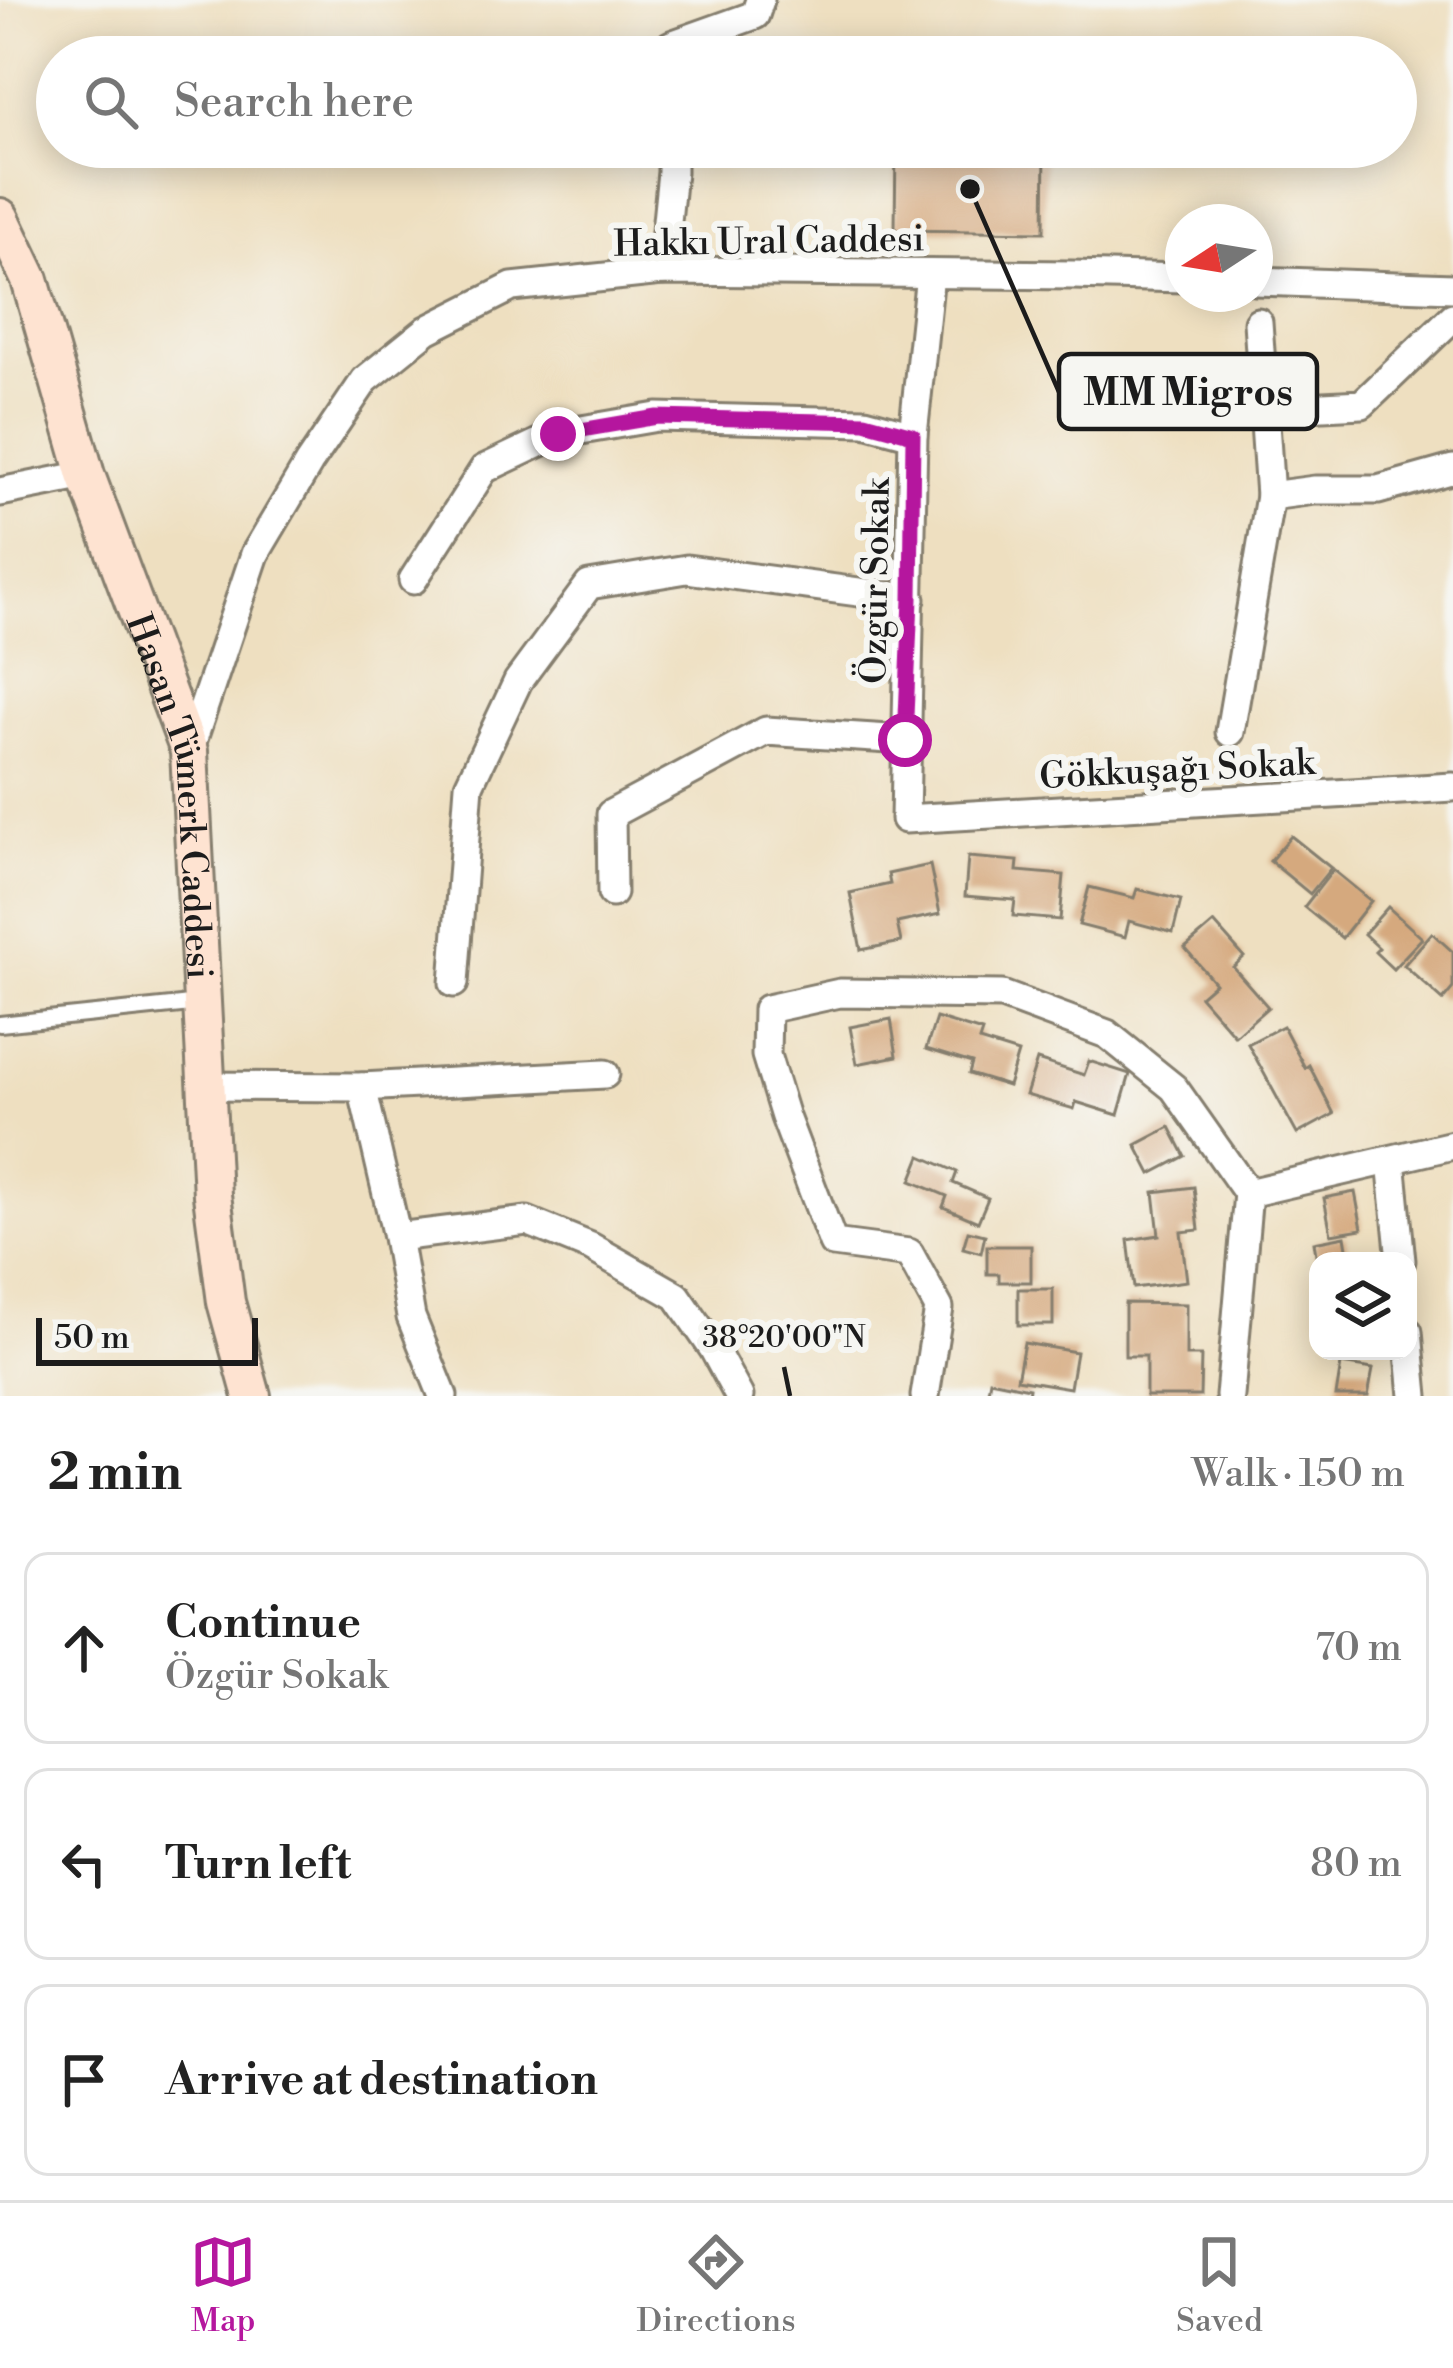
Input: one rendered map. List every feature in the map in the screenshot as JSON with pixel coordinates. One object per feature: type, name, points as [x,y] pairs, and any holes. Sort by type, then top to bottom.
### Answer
[{"type":"street","points":[[696,36],[754,15],[760,0]]},
{"type":"street","points":[[662,271],[672,168]]},
{"type":"street","name":"Hasan Tümerk Caddesi","points":[[0,217],[30,280],[86,476],[189,751],[212,1195],[226,1302],[252,1396]]},
{"type":"street","name":"Hakkı Ural Caddesi","points":[[189,751],[255,554],[365,380],[428,330],[512,287],[662,271],[1165,278]]},
{"type":"street","name":"Özgür Sokak","points":[[905,819],[913,435],[930,274]]},
{"type":"street","points":[[1273,282],[1453,288]]},
{"type":"street","points":[[1264,410],[1362,404],[1453,317]]},
{"type":"street","points":[[1230,732],[1270,496],[1258,322]]},
{"type":"street","points":[[413,580],[484,469],[558,434],[657,417],[865,422],[913,435]]},
{"type":"street","points":[[1270,496],[1378,490],[1453,469]]},
{"type":"street","points":[[0,492],[86,476]]},
{"type":"street","points":[[454,983],[469,785],[518,681],[589,586],[687,568],[911,599]]},
{"type":"street","points":[[612,893],[611,814],[683,773],[766,731],[905,740]]},
{"type":"street","name":"Gökkuşağı Sokak","points":[[905,819],[1453,787]]},
{"type":"street","points":[[925,1396],[939,1308],[909,1253],[833,1244],[766,1054],[767,1009],[840,993],[1002,994],[1107,1034],[1174,1088],[1248,1192],[1230,1396]]},
{"type":"street","points":[[205,1087],[362,1087],[604,1073]]},
{"type":"street","points":[[362,1087],[398,1237],[411,1317],[443,1396]]},
{"type":"street","points":[[1248,1192],[1453,1145]]},
{"type":"street","points":[[1390,1160],[1400,1252]]},
{"type":"street","points":[[398,1237],[527,1221],[591,1247],[676,1296],[740,1396]]},
{"type":"street","points":[[1411,1360],[1414,1396]]},
{"type":"lane","points":[[0,1024],[200,1003]]},
{"type":"building","points":[[896,168],[1045,168],[1044,232],[895,230]]},
{"type":"building","points":[[1291,836],[1331,868],[1310,894],[1270,861]]},
{"type":"building","points":[[968,857],[1018,861],[1017,871],[1064,875],[1060,920],[1013,916],[1015,900],[965,896]]},
{"type":"building","points":[[930,865],[940,914],[897,923],[901,942],[861,950],[850,893],[890,884],[888,874]]},
{"type":"building","points":[[1333,870],[1371,901],[1342,938],[1304,907]]},
{"type":"building","points":[[1089,887],[1134,898],[1137,889],[1181,900],[1173,933],[1129,921],[1125,937],[1079,925]]},
{"type":"building","points":[[1388,907],[1422,938],[1393,969],[1364,934]]},
{"type":"building","points":[[1214,923],[1244,957],[1233,967],[1268,1007],[1235,1036],[1200,996],[1215,983],[1185,948]]},
{"type":"building","points":[[1432,933],[1453,952],[1453,988],[1443,1000],[1404,965]]},
{"type":"building","points":[[936,1018],[982,1032],[979,1041],[1018,1053],[1008,1086],[969,1074],[972,1063],[926,1049]]},
{"type":"building","points":[[891,1019],[897,1056],[857,1064],[850,1027]]},
{"type":"building","points":[[1283,1026],[1334,1114],[1297,1134],[1248,1044]]},
{"type":"building","points":[[1037,1060],[1084,1075],[1089,1061],[1130,1074],[1118,1115],[1076,1102],[1074,1109],[1026,1095]]},
{"type":"building","points":[[1170,1127],[1185,1156],[1151,1174],[1136,1145]]},
{"type":"building","points":[[921,1156],[957,1172],[953,1183],[988,1198],[978,1222],[943,1207],[947,1196],[911,1181]]},
{"type":"building","points":[[1194,1187],[1199,1230],[1181,1232],[1187,1281],[1134,1288],[1128,1240],[1159,1235],[1154,1192]]},
{"type":"building","points":[[1355,1192],[1362,1229],[1331,1234],[1324,1198]]},
{"type":"building","points":[[968,1231],[985,1235],[981,1253],[963,1248]]},
{"type":"building","points":[[1345,1236],[1348,1252],[1316,1252],[1314,1242]]},
{"type":"building","points":[[987,1246],[1031,1246],[1031,1282],[999,1282],[999,1274],[987,1274]]},
{"type":"building","points":[[1018,1289],[1053,1289],[1053,1325],[1018,1325]]},
{"type":"building","points":[[1125,1303],[1186,1304],[1186,1356],[1201,1356],[1200,1396],[1146,1396],[1146,1356],[1125,1356]]},
{"type":"building","points":[[1024,1343],[1076,1352],[1070,1388],[1017,1379]]},
{"type":"building","points":[[1341,1364],[1373,1369],[1368,1396],[1336,1396]]},
{"type":"building","points":[[990,1380],[1029,1388],[1028,1396],[987,1396]]},
{"type":"place","name":"MM Migros","points":[[970,189]]},
{"type":"route","points":[[558,434],[657,417],[865,422],[913,435],[905,740]]}]
